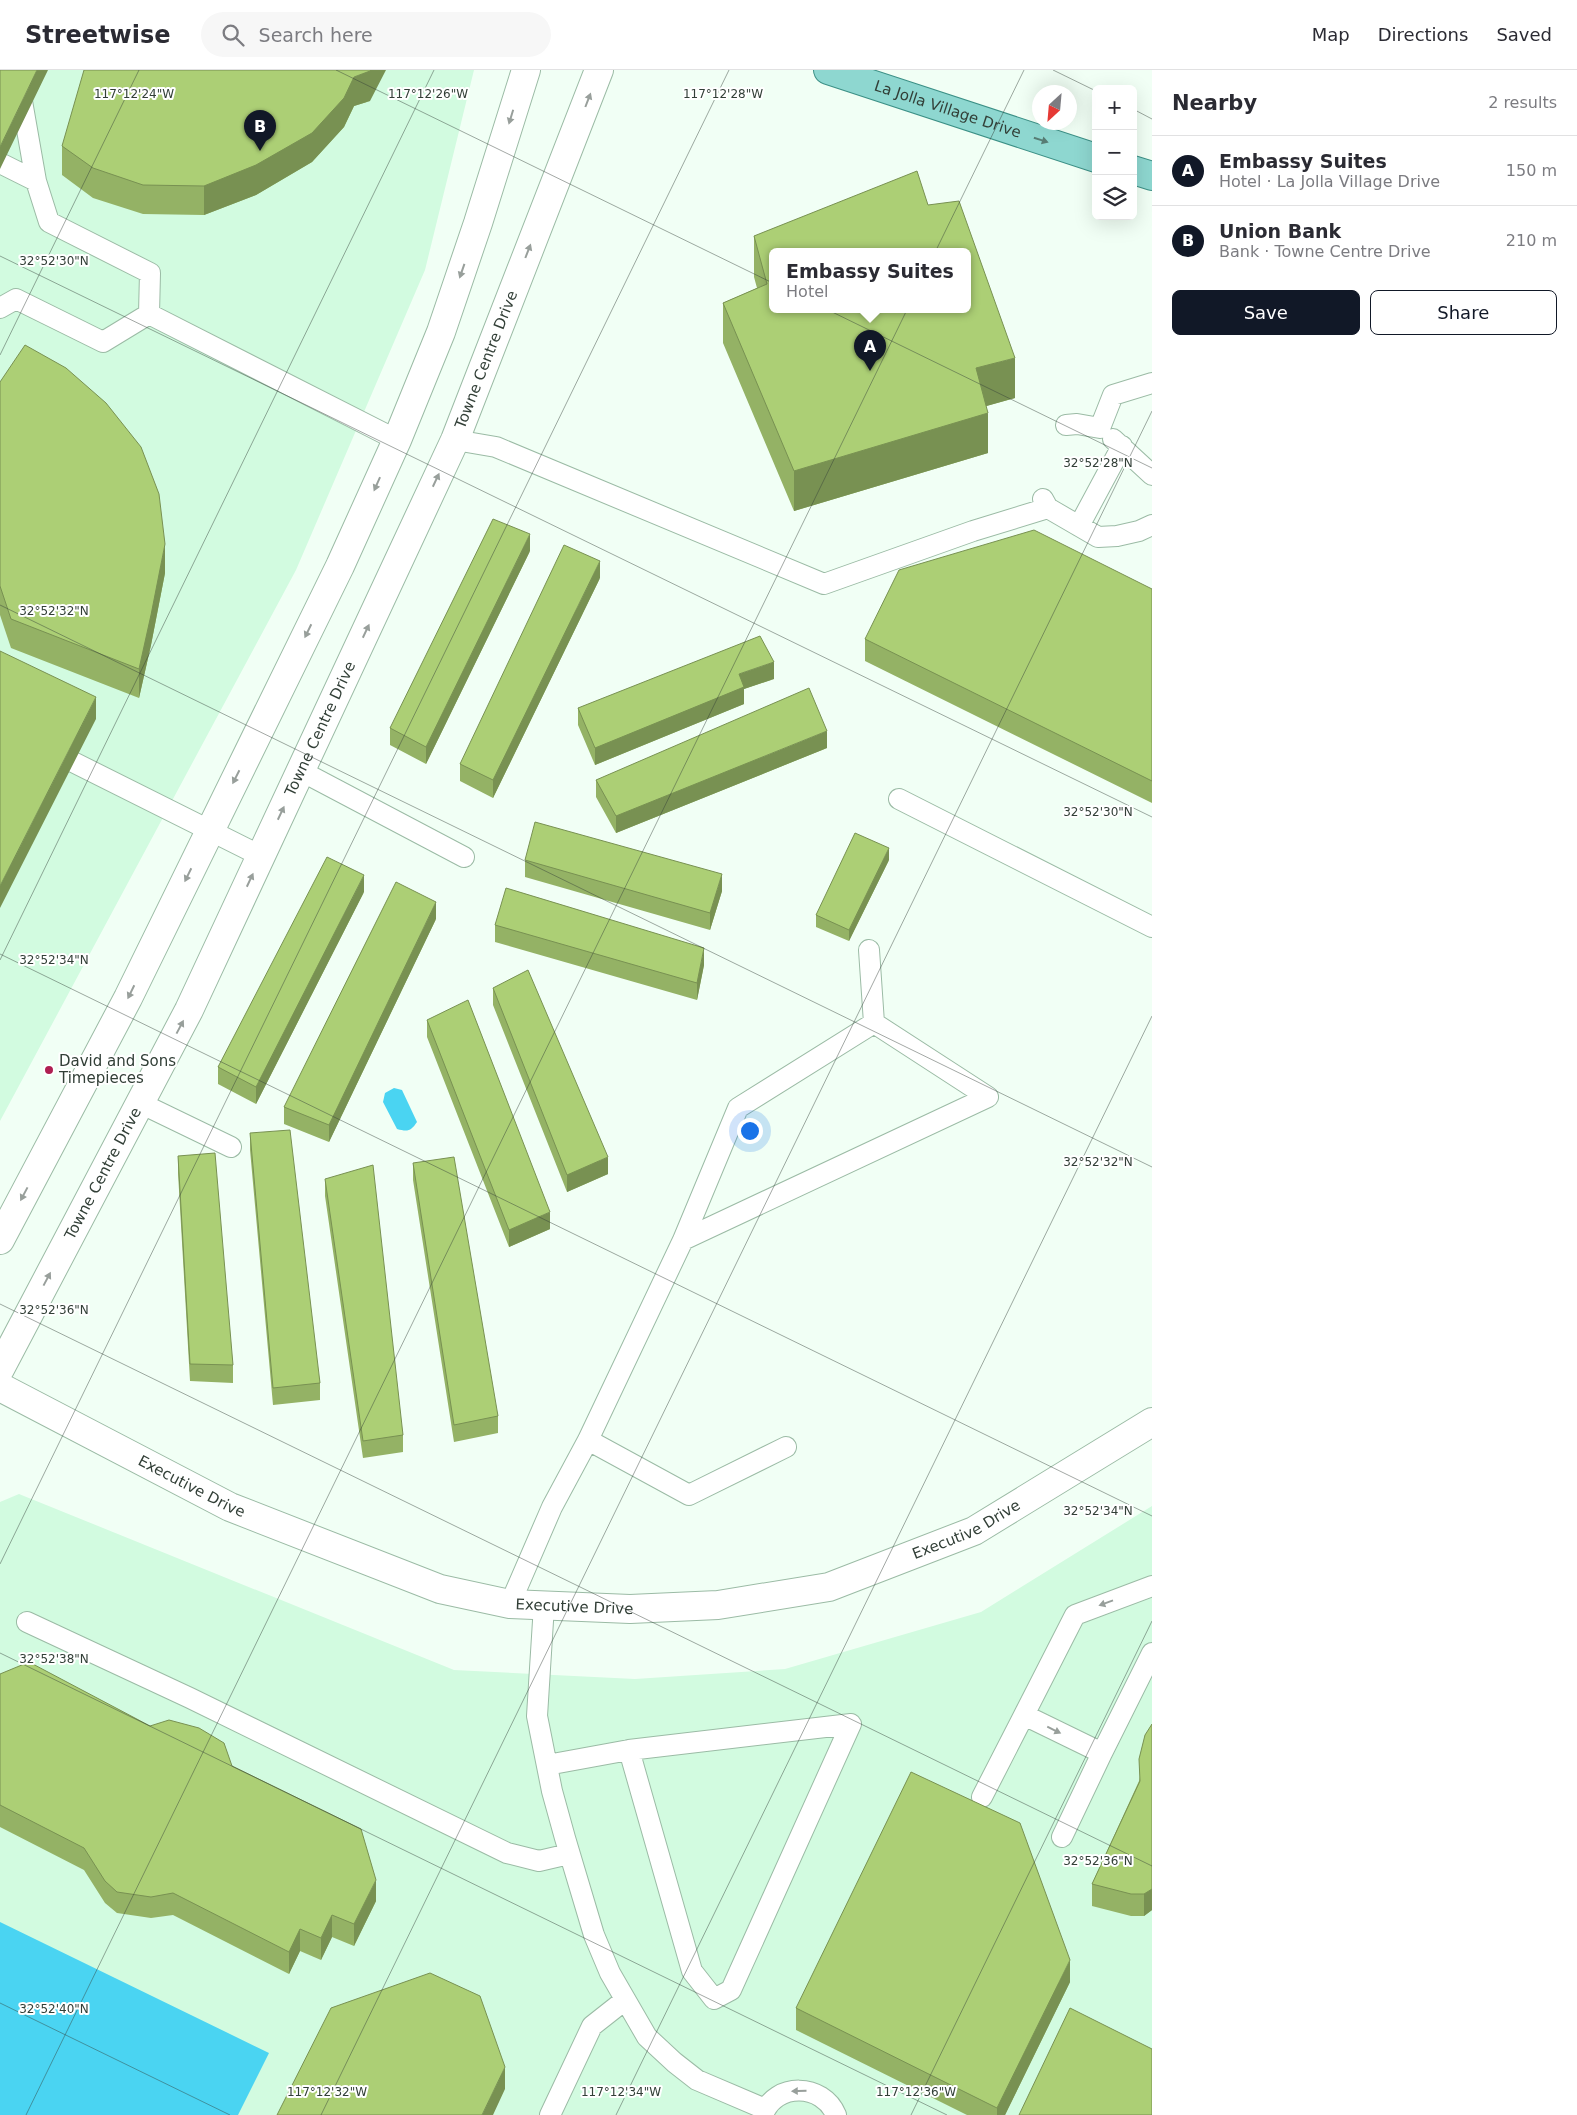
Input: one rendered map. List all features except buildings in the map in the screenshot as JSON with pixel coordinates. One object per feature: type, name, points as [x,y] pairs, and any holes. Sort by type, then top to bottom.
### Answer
[{"type":"main road","points":[[0,1240],[128,998],[340,566],[397,440],[441,332],[478,223],[526,70]]},
{"type":"main road","name":"Towne Centre Drive","points":[[0,1369],[189,1010],[455,440],[599,70]]},
{"type":"main road","name":"La Jolla Village Drive","points":[[828,70],[1092,157]]},
{"type":"main road","points":[[1137,171],[1152,176]]},
{"type":"main road","name":"Executive Drive","points":[[0,1387],[230,1507],[440,1589],[510,1604],[630,1609],[718,1605],[829,1587],[974,1531],[1152,1422]]},
{"type":"lane","points":[[0,74],[22,77],[36,181],[49,222],[150,274],[149,314]]},
{"type":"lane","points":[[0,163],[36,181]]},
{"type":"lane","points":[[0,308],[16,299],[104,342],[149,314]]},
{"type":"lane","points":[[149,314],[397,440]]},
{"type":"lane","points":[[1100,428],[1114,395],[1152,383]]},
{"type":"lane","points":[[1066,425],[1077,424],[1100,428],[1152,475]]},
{"type":"lane","points":[[455,440],[496,447],[824,584],[1046,504],[1098,536],[1117,536],[1140,531],[1152,525]]},
{"type":"lane","points":[[1079,526],[1122,446]]},
{"type":"lane","points":[[35,743],[261,856]]},
{"type":"lane","points":[[301,771],[464,857]]},
{"type":"lane","points":[[900,799],[1152,927]]},
{"type":"lane","points":[[868,950],[874,1023]]},
{"type":"lane","points":[[510,1604],[552,1507],[588,1440],[683,1240],[738,1108],[874,1023]]},
{"type":"lane","points":[[683,1240],[988,1097],[874,1023]]},
{"type":"lane","points":[[140,1103],[231,1148]]},
{"type":"lane","points":[[588,1440],[689,1495],[786,1447]]},
{"type":"lane","points":[[982,1797],[1075,1615],[1152,1586]]},
{"type":"lane","points":[[544,1605],[537,1716],[546,1765],[569,1854],[594,1935],[610,1973],[625,2000],[647,2037],[697,2080],[764,2112],[769,2103],[780,2095],[797,2090],[816,2094],[825,2100],[836,2115]]},
{"type":"lane","points":[[27,1622],[190,1698],[507,1853],[539,1861],[569,1854]]},
{"type":"lane","points":[[1062,1837],[1152,1653]]},
{"type":"lane","points":[[1024,1715],[1102,1753]]},
{"type":"lane","points":[[546,1765],[629,1750],[851,1724],[731,1990],[714,1999],[692,1971],[629,1750]]},
{"type":"lane","points":[[550,2115],[592,2026],[625,2000]]},
{"type":"shaded area","points":[[0,70],[474,70],[425,270],[296,570],[0,1121]]},
{"type":"shaded area","points":[[19,1494],[454,1670],[635,1679],[785,1669],[981,1612],[1152,1506],[1152,2115],[0,2115],[0,1502]]},
{"type":"water","points":[[394,1088],[402,1090],[417,1122],[409,1130],[397,1129],[383,1102],[385,1093]]},
{"type":"water","points":[[0,1922],[269,2053],[238,2115],[0,2115]]},
{"type":"place","name":"Union Bank","points":[[260,151]]},
{"type":"place","name":"Embassy Suites","points":[[870,371]]},
{"type":"place","name":"David and Sons Timepieces","points":[[49,1070]]}]
